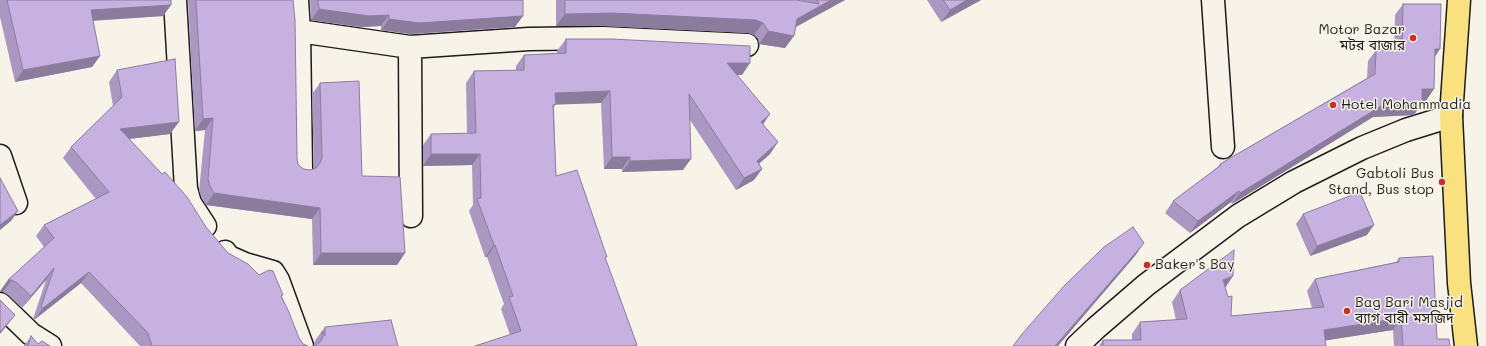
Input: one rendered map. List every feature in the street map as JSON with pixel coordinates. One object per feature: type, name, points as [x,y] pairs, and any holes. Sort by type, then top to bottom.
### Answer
[{"type":"highway","points":[[1459,0],[1451,116],[1459,283],[1466,346]]},
{"type":"street","points":[[175,0],[186,189],[190,203],[208,232],[229,257],[245,264],[273,272],[278,280],[302,346]]},
{"type":"street","points":[[297,0],[299,31],[301,169]]},
{"type":"street","points":[[1213,0],[1223,147]]},
{"type":"street","points":[[299,31],[410,47],[529,39],[603,38],[747,45]]},
{"type":"street","points":[[410,47],[411,216]]},
{"type":"street","points":[[1077,346],[1146,285],[1238,216],[1288,186],[1362,148],[1406,130],[1451,116]]},
{"type":"street","points":[[0,156],[16,203]]},
{"type":"street","points":[[0,304],[31,334],[50,346]]},
{"type":"building","points":[[7,0],[171,0],[171,5],[91,10],[100,56],[23,70]]},
{"type":"building","points":[[196,0],[293,0],[295,20],[298,164],[303,169],[310,170],[316,168],[322,157],[320,83],[359,81],[362,176],[400,177],[405,253],[321,253],[320,208],[214,193],[208,179],[213,118],[203,119]]},
{"type":"building","points":[[318,0],[523,0],[523,16],[419,23],[389,19],[389,15],[369,16],[319,9]]},
{"type":"building","points":[[565,0],[797,0],[819,4],[817,0],[831,0],[797,19],[794,36],[768,31],[763,23],[756,20],[612,13],[565,14]]},
{"type":"building","points":[[943,0],[967,0],[950,10]]},
{"type":"building","points":[[1403,4],[1441,4],[1440,49],[1435,49],[1434,89],[1422,89],[1422,103],[1381,106],[1240,193],[1239,191],[1198,221],[1173,201],[1221,165],[1220,164],[1375,74],[1376,50],[1402,50]]},
{"type":"building","points":[[566,39],[611,39],[750,46],[750,63],[727,63],[770,114],[761,122],[778,142],[757,161],[762,169],[744,178],[689,94],[691,159],[630,161],[630,157],[612,157],[610,91],[555,93],[556,104],[553,105],[556,176],[577,170],[607,257],[605,257],[637,345],[475,346],[521,331],[509,297],[513,296],[477,199],[481,198],[480,154],[431,154],[431,134],[476,133],[474,71],[524,70],[524,55],[566,53]]},
{"type":"building","points":[[175,59],[179,122],[120,129],[162,174],[165,172],[187,197],[206,227],[228,253],[248,264],[259,275],[269,270],[273,271],[283,295],[281,296],[299,338],[303,344],[308,346],[152,346],[148,333],[89,272],[43,308],[41,307],[54,268],[31,296],[17,283],[12,280],[8,280],[54,238],[44,225],[109,192],[71,147],[122,97],[117,70]]},
{"type":"building","points":[[0,178],[18,211],[0,225]]},
{"type":"building","points":[[1360,192],[1374,225],[1317,246],[1303,214]]},
{"type":"building","points":[[1133,227],[1144,243],[1055,346],[1013,346],[1064,286],[1104,247]]},
{"type":"building","points":[[1234,250],[1233,276],[1223,280],[1228,297],[1232,296],[1231,316],[1324,307],[1315,279],[1399,262],[1399,258],[1433,256],[1437,339],[1449,339],[1450,346],[1403,346],[1401,318],[1324,330],[1326,346],[1103,346],[1103,340],[1141,340],[1140,322],[1187,319],[1180,290]]},
{"type":"building","points":[[0,300],[15,315],[0,332]]},
{"type":"building","points":[[391,320],[398,346],[315,346],[323,337],[322,331],[325,336],[325,327]]},
{"type":"building","points":[[31,336],[38,344],[42,341],[50,346],[28,346]]},
{"type":"place","name":"Motor Bazar মটর বাজার","points":[[1413,38]]},
{"type":"place","name":"Hotel Mohammadia","points":[[1333,105]]},
{"type":"place","name":"Gabtoli Bus Stand, Bus stop","points":[[1442,182]]},
{"type":"place","name":"Baker's Bay","points":[[1147,265]]},
{"type":"place","name":"Bag Bari Masjid ব্যাগ বারী মসজিদ","points":[[1347,311]]}]
